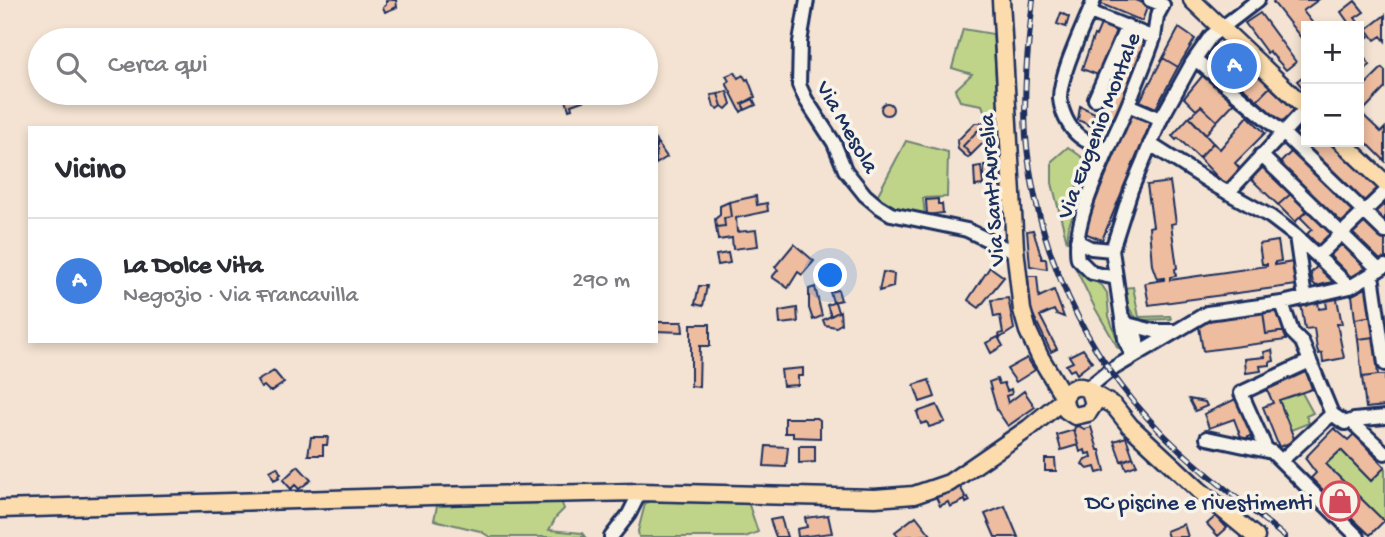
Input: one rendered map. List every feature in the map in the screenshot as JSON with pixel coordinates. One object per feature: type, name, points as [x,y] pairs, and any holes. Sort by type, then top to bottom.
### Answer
[{"type":"main road","name":"Via Sant'Aurelia","points":[[1001,0],[1015,248],[1022,310],[1040,357],[1049,370],[1078,394]]},
{"type":"main road","points":[[1192,0],[1301,103]]},
{"type":"main road","points":[[1347,147],[1385,183]]},
{"type":"main road","points":[[1078,394],[1114,406],[1130,426],[1255,537]]},
{"type":"main road","points":[[1078,394],[1080,416],[1105,413],[1130,426]]},
{"type":"main road","points":[[0,509],[640,492],[874,498],[914,495],[949,483],[1078,394]]},
{"type":"street","name":"Via Mesola","points":[[807,0],[800,42],[799,85],[834,143],[845,170],[865,195],[891,214],[967,230],[1007,248],[1015,248]]},
{"type":"street","name":"Via Eugenio Montale","points":[[1116,278],[1092,274],[1078,259],[1078,229],[1154,38],[1157,16],[1163,5],[1150,0]]},
{"type":"street","points":[[1133,357],[1125,339],[1125,320],[1112,250],[1131,190],[1161,120],[1195,59],[1211,36],[1258,0]]},
{"type":"street","points":[[1108,149],[1091,143],[1072,129],[1060,99],[1063,83],[1092,6],[1154,38]]},
{"type":"street","points":[[1095,99],[1127,26]]},
{"type":"street","points":[[1195,59],[1283,132],[1385,232]]},
{"type":"street","points":[[1128,105],[1161,120]]},
{"type":"street","points":[[1228,192],[1301,113]]},
{"type":"street","points":[[1150,144],[1271,217],[1296,236],[1350,287]]},
{"type":"street","points":[[1261,155],[1379,270],[1385,364]]},
{"type":"street","points":[[1318,256],[1385,192]]},
{"type":"street","points":[[1296,236],[1305,298]]},
{"type":"street","points":[[1077,241],[1091,248],[1112,250]]},
{"type":"street","points":[[1078,394],[1207,313],[1282,303],[1350,287],[1379,270]]},
{"type":"street","points":[[1282,303],[1292,332],[1302,342],[1332,414],[1345,423],[1385,417]]},
{"type":"street","points":[[1125,320],[1154,331],[1175,331]]},
{"type":"street","points":[[1267,451],[1241,393],[1310,361]]},
{"type":"street","points":[[1281,461],[1332,414]]},
{"type":"street","points":[[1354,420],[1355,425],[1385,453]]},
{"type":"street","points":[[1207,438],[1272,452],[1358,537]]},
{"type":"street","points":[[611,537],[629,514],[640,492]]},
{"type":"green space","points":[[963,29],[993,34],[999,128],[988,121],[982,105],[960,101],[955,90],[972,74],[952,68]]},
{"type":"green space","points":[[906,141],[948,152],[947,197],[923,198],[925,215],[899,212],[876,198]]},
{"type":"green space","points":[[1068,147],[1086,160],[1069,206],[1075,210],[1069,225],[1067,242],[1052,183],[1052,161]]},
{"type":"green space","points":[[1074,265],[1107,293],[1109,316],[1120,348],[1095,308]]},
{"type":"green space","points":[[1133,287],[1139,317],[1170,316],[1171,319],[1139,320],[1135,317],[1130,310],[1124,288]]},
{"type":"green space","points":[[1301,391],[1313,413],[1306,416],[1309,423],[1291,430],[1279,400]]},
{"type":"green space","points":[[1341,450],[1371,481],[1385,467],[1385,522],[1326,464]]},
{"type":"green space","points":[[652,499],[748,502],[758,532],[745,537],[639,537],[645,504]]},
{"type":"green space","points":[[561,501],[564,509],[549,530],[582,533],[585,537],[490,537],[480,531],[434,520],[437,506]]},
{"type":"building","points":[[386,0],[396,0],[397,7],[385,12],[383,7]]},
{"type":"building","points":[[1100,0],[1136,0],[1148,5],[1142,21],[1099,3]]},
{"type":"building","points":[[1318,0],[1303,11],[1311,21],[1301,21],[1301,38],[1273,2]]},
{"type":"building","points":[[1355,1],[1364,12],[1355,18],[1357,21],[1347,21],[1341,12]]},
{"type":"building","points":[[1061,13],[1069,17],[1066,27],[1057,24]]},
{"type":"building","points":[[1260,13],[1296,62],[1286,70],[1269,51],[1267,53],[1245,23]]},
{"type":"building","points":[[1385,15],[1385,41],[1381,36],[1375,40],[1367,29]]},
{"type":"building","points":[[1101,24],[1116,30],[1098,75],[1082,69],[1094,35],[1096,36]]},
{"type":"building","points":[[1179,28],[1195,39],[1178,67],[1163,58]]},
{"type":"building","points":[[1130,37],[1146,43],[1115,119],[1099,112]]},
{"type":"building","points":[[1222,42],[1232,52],[1219,65],[1209,55]]},
{"type":"building","points":[[1232,52],[1246,64],[1233,78],[1222,68],[1225,64],[1223,62]]},
{"type":"building","points":[[1364,57],[1370,65],[1364,70]]},
{"type":"building","points":[[1163,58],[1178,67],[1156,108],[1140,101]]},
{"type":"building","points":[[1246,64],[1270,87],[1257,100],[1233,78]]},
{"type":"building","points":[[1382,68],[1385,71],[1385,88],[1364,110],[1364,86]]},
{"type":"building","points":[[735,72],[738,78],[743,75],[748,79],[755,97],[742,104],[745,109],[741,112],[726,83],[729,81],[726,76]]},
{"type":"building","points":[[1203,75],[1215,83],[1213,85],[1234,103],[1217,121],[1201,106],[1196,110],[1184,98]]},
{"type":"building","points":[[1270,87],[1295,111],[1283,124],[1257,100]]},
{"type":"building","points":[[727,91],[731,104],[726,109],[722,106],[718,94]]},
{"type":"building","points":[[718,94],[722,106],[718,109],[714,107],[711,95]]},
{"type":"building","points":[[753,99],[756,105],[745,110],[742,104]]},
{"type":"building","points":[[887,103],[893,109],[887,115],[881,109]]},
{"type":"building","points":[[1080,106],[1095,113],[1091,126],[1078,120]]},
{"type":"building","points":[[1201,106],[1217,121],[1206,134],[1189,117]]},
{"type":"building","points":[[1132,114],[1151,122],[1102,240],[1082,232]]},
{"type":"building","points":[[1248,116],[1265,133],[1235,163],[1241,170],[1225,185],[1199,158],[1213,143],[1220,149]]},
{"type":"building","points":[[1364,116],[1381,132],[1385,128],[1385,161],[1364,140]]},
{"type":"building","points":[[1189,117],[1213,143],[1199,158],[1178,138],[1176,140],[1172,136]]},
{"type":"building","points":[[975,123],[984,123],[993,133],[989,137],[980,128],[963,146],[971,155],[968,158],[958,149],[957,141]]},
{"type":"building","points":[[1301,127],[1301,144],[1293,136]]},
{"type":"building","points":[[980,128],[989,137],[971,155],[963,146]]},
{"type":"building","points":[[658,144],[667,157],[658,163]]},
{"type":"building","points":[[1304,147],[1333,147],[1379,190],[1365,205]]},
{"type":"building","points":[[1294,149],[1358,211],[1343,226],[1279,164]]},
{"type":"building","points":[[984,165],[994,165],[995,176],[984,176]]},
{"type":"building","points":[[1265,165],[1293,192],[1278,205],[1251,179]]},
{"type":"building","points":[[981,166],[983,185],[975,186],[974,167]]},
{"type":"building","points":[[1170,182],[1176,223],[1171,224],[1177,268],[1176,276],[1170,277],[1170,280],[1267,266],[1262,264],[1259,244],[1278,241],[1281,261],[1275,262],[1275,265],[1293,262],[1297,285],[1149,305],[1145,283],[1164,278],[1157,279],[1152,265],[1149,227],[1153,226],[1147,185]]},
{"type":"building","points":[[989,187],[1001,187],[1001,198],[990,199]]},
{"type":"building","points":[[1293,192],[1310,208],[1295,222],[1278,205]]},
{"type":"building","points":[[756,196],[757,205],[767,203],[768,211],[736,218],[737,232],[756,230],[758,246],[733,249],[732,238],[718,240],[716,227],[725,226],[724,218],[731,217],[729,202]]},
{"type":"building","points":[[1385,198],[1385,224],[1372,211]]},
{"type":"building","points":[[938,199],[943,213],[927,215],[926,200]]},
{"type":"building","points":[[729,202],[731,217],[724,218],[725,226],[716,227],[715,219],[720,215],[720,206]]},
{"type":"building","points":[[1310,208],[1336,234],[1321,248],[1307,234],[1312,229],[1300,217]]},
{"type":"building","points":[[1365,219],[1385,239],[1385,258],[1379,262],[1350,233]]},
{"type":"building","points":[[1033,230],[1042,259],[1046,259],[1047,269],[1030,266],[1027,231]]},
{"type":"building","points":[[1343,240],[1370,267],[1352,278],[1329,255]]},
{"type":"building","points":[[794,244],[814,261],[802,275],[798,272],[788,288],[772,277],[778,270],[775,267]]},
{"type":"building","points":[[728,253],[730,263],[718,265],[716,255]]},
{"type":"building","points":[[1321,262],[1340,280],[1316,286],[1311,273]]},
{"type":"building","points":[[990,267],[1004,277],[979,308],[968,300]]},
{"type":"building","points":[[883,272],[894,274],[893,287],[879,291]]},
{"type":"building","points":[[1028,276],[1037,276],[1039,297],[1054,290],[1064,317],[1056,314],[1054,310],[1040,316],[1057,349],[1051,352],[1027,302],[1030,301]]},
{"type":"building","points":[[699,286],[707,286],[703,306],[695,304]]},
{"type":"building","points":[[815,287],[822,316],[813,320],[809,308],[809,289]]},
{"type":"building","points":[[1366,288],[1369,290],[1372,316],[1355,319],[1352,295]]},
{"type":"building","points":[[838,290],[841,300],[833,302],[830,292]]},
{"type":"building","points":[[1008,298],[1014,329],[1000,338],[999,334],[1003,333],[1000,316],[994,317],[991,300]]},
{"type":"building","points":[[1337,299],[1342,324],[1337,324],[1344,358],[1323,362],[1322,353],[1319,354],[1317,349],[1314,328],[1305,329],[1301,304],[1318,302],[1319,309],[1327,308],[1326,301]]},
{"type":"building","points":[[835,302],[838,312],[831,316],[827,305]]},
{"type":"building","points":[[797,308],[798,322],[780,324],[779,311]]},
{"type":"building","points":[[1282,309],[1285,331],[1266,334],[1263,312]]},
{"type":"building","points":[[840,311],[841,324],[836,327],[825,325],[823,320]]},
{"type":"building","points":[[1263,312],[1266,334],[1285,331],[1286,340],[1203,351],[1199,327],[1213,319]]},
{"type":"building","points":[[1372,316],[1374,337],[1358,339],[1355,319]]},
{"type":"building","points":[[658,322],[682,322],[683,332],[658,331]]},
{"type":"building","points":[[691,324],[710,324],[710,346],[700,346],[699,387],[691,386]]},
{"type":"building","points":[[998,337],[1003,346],[991,353],[986,343]]},
{"type":"building","points":[[1374,337],[1378,375],[1362,377],[1358,339]]},
{"type":"building","points":[[1083,349],[1092,362],[1077,374],[1074,369],[1070,371],[1066,365],[1073,362],[1069,356]]},
{"type":"building","points":[[1272,350],[1274,361],[1270,362],[1270,365],[1260,366],[1261,371],[1246,373],[1245,359],[1265,357],[1264,352]]},
{"type":"building","points":[[1027,358],[1035,370],[1016,382],[1007,369]]},
{"type":"building","points":[[803,368],[803,376],[798,376],[798,385],[783,386],[781,370]]},
{"type":"building","points":[[274,371],[284,383],[272,391],[264,386],[261,388],[257,381]]},
{"type":"building","points":[[1306,371],[1312,389],[1279,400],[1295,441],[1279,447],[1263,407],[1273,403],[1266,387]]},
{"type":"building","points":[[1385,375],[1385,406],[1366,408],[1362,377]]},
{"type":"building","points":[[997,379],[999,384],[1004,383],[1007,391],[1011,389],[1012,394],[1006,396],[1008,403],[1024,391],[1035,407],[1008,426],[997,410],[989,382]]},
{"type":"building","points":[[929,380],[935,397],[920,402],[914,385]]},
{"type":"building","points":[[1242,396],[1258,433],[1242,440],[1234,419],[1209,428],[1204,414]]},
{"type":"building","points":[[1189,399],[1205,402],[1207,406],[1195,411]]},
{"type":"building","points":[[937,405],[945,422],[929,427],[927,422],[921,424],[917,412]]},
{"type":"building","points":[[785,418],[817,418],[820,420],[820,438],[793,437],[793,433],[785,433]]},
{"type":"building","points":[[1079,426],[1084,429],[1091,427],[1105,471],[1097,473],[1095,467],[1088,469],[1082,464],[1085,459],[1092,457],[1091,453],[1086,454],[1085,450],[1080,452],[1074,430]]},
{"type":"building","points":[[1334,428],[1348,440],[1354,434],[1385,467],[1371,481],[1341,450],[1326,464],[1344,482],[1330,497],[1311,478],[1316,473],[1305,458]]},
{"type":"building","points":[[1074,430],[1078,445],[1061,450],[1057,435]]},
{"type":"building","points":[[311,437],[328,437],[327,445],[323,445],[323,455],[308,455]]},
{"type":"building","points":[[1126,437],[1133,457],[1121,461],[1114,441]]},
{"type":"building","points":[[766,446],[788,447],[786,467],[764,466]]},
{"type":"building","points":[[799,446],[815,446],[815,462],[799,463]]},
{"type":"building","points":[[1133,457],[1137,465],[1126,469],[1123,461]]},
{"type":"building","points":[[1045,459],[1055,459],[1056,471],[1045,471]]},
{"type":"building","points":[[298,466],[311,480],[299,489],[295,485],[291,489],[283,480]]},
{"type":"building","points":[[277,467],[281,474],[274,480],[270,471]]},
{"type":"building","points":[[1344,482],[1384,521],[1370,535],[1330,497]]},
{"type":"building","points":[[959,485],[970,501],[966,503],[965,500],[950,507],[948,502],[940,506],[936,497]]},
{"type":"building","points":[[1005,506],[1018,537],[995,537],[985,514]]},
{"type":"building","points":[[828,515],[832,533],[798,537],[797,529],[807,527],[805,518]]},
{"type":"building","points":[[916,516],[931,535],[899,537],[895,532]]},
{"type":"building","points":[[1216,516],[1227,528],[1218,536],[1207,524]]},
{"type":"building","points":[[781,518],[787,537],[776,537],[770,520]]},
{"type":"building","points":[[1184,524],[1188,537],[1168,537],[1166,531]]},
{"type":"railway","points":[[1033,0],[1026,86],[1026,137],[1041,220],[1069,298],[1110,370],[1163,434],[1285,537]]},
{"type":"place","name":"La Dolce Vita","points":[[1234,66]]},
{"type":"place","name":"DC piscine e rivestimenti","points":[[1340,501]]}]
